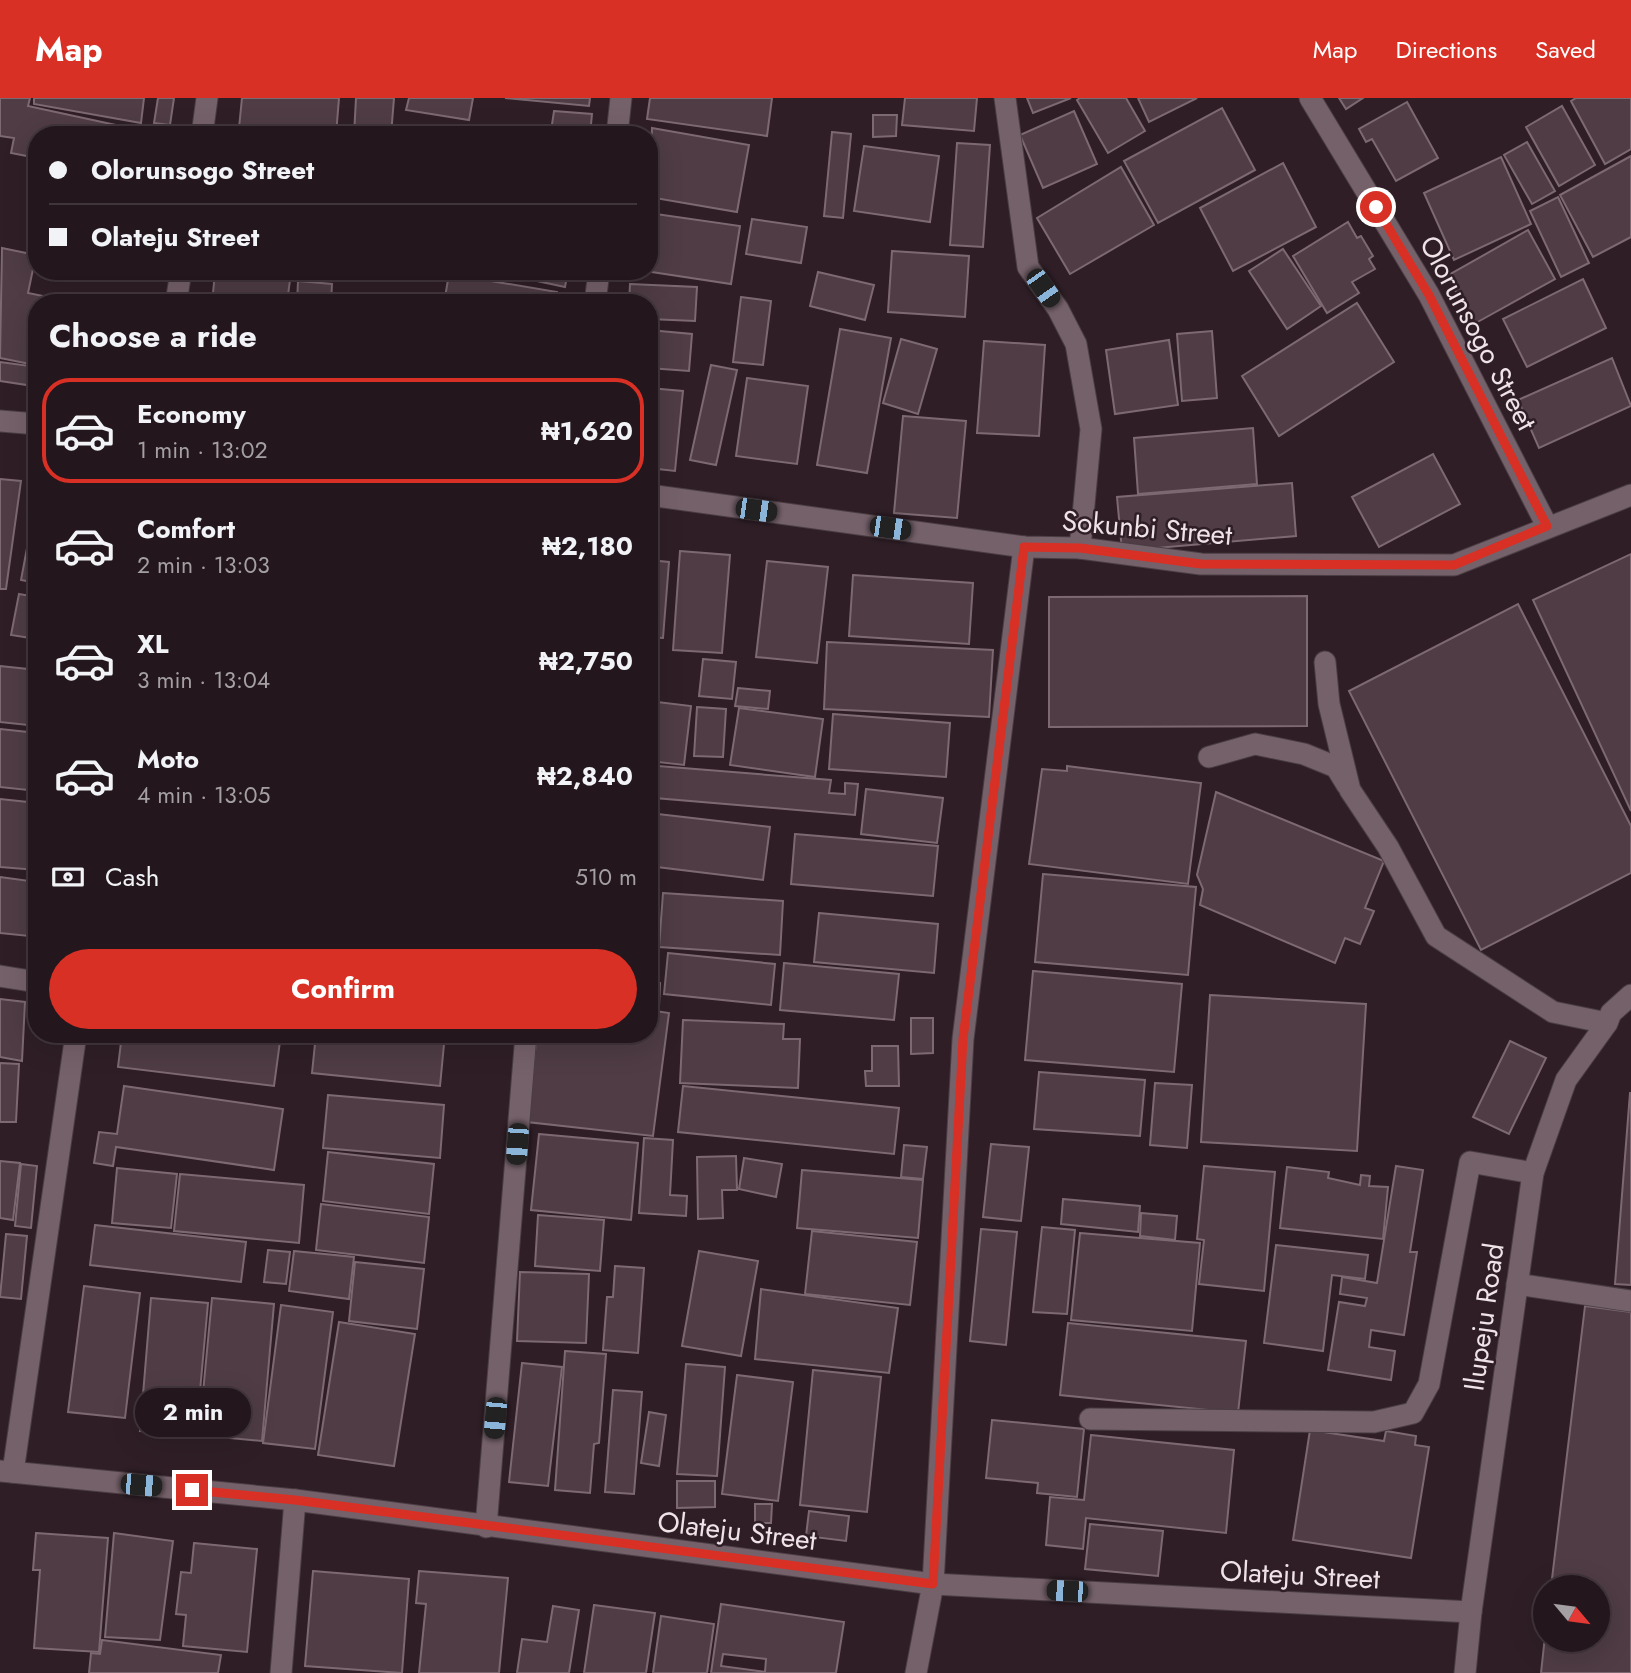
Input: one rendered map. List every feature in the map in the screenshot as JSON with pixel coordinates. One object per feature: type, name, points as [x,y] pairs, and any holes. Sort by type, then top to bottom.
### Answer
[{"type":"street","points":[[203,126],[207,98]]},
{"type":"street","points":[[618,126],[621,98]]},
{"type":"street","points":[[1005,98],[1028,267],[1058,309],[1076,344],[1091,429],[1080,548]]},
{"type":"street","name":"Olorunsogo Street","points":[[1310,98],[1429,295],[1547,526]]},
{"type":"street","points":[[0,421],[28,423]]},
{"type":"street","name":"Sokunbi Street","points":[[658,496],[1024,547],[1080,548],[1201,564],[1454,565],[1631,495]]},
{"type":"street","points":[[916,1673],[933,1584],[963,1039],[1024,547]]},
{"type":"street","points":[[1325,662],[1328,704],[1350,790]]},
{"type":"street","points":[[1209,757],[1255,744],[1304,754],[1336,768],[1388,847],[1436,936],[1553,1012],[1607,1023]]},
{"type":"street","points":[[0,975],[28,980]]},
{"type":"street","name":"Ilupeju Road","points":[[1465,1673],[1471,1612],[1533,1174],[1566,1080],[1607,1023],[1611,1013],[1631,995]]},
{"type":"street","points":[[6,1472],[75,1043]]},
{"type":"street","points":[[486,1527],[525,1043]]},
{"type":"street","points":[[1090,1419],[1374,1422],[1413,1413],[1429,1384],[1470,1162],[1533,1174]]},
{"type":"street","points":[[1517,1284],[1631,1301]]},
{"type":"street","name":"Olateju Street","points":[[6,1472],[295,1500],[933,1584],[1471,1612]]},
{"type":"street","points":[[281,1673],[295,1500]]},
{"type":"building","points":[[0,98],[30,98],[28,106],[120,126],[28,126],[28,156],[11,153],[14,138],[0,136]]},
{"type":"building","points":[[34,98],[144,98],[141,123],[34,104]]},
{"type":"building","points":[[158,98],[174,98],[170,125],[154,123]]},
{"type":"building","points":[[242,98],[339,98],[337,126],[239,126]]},
{"type":"building","points":[[356,98],[394,98],[392,126],[354,126]]},
{"type":"building","points":[[409,98],[473,98],[469,120],[406,110]]},
{"type":"building","points":[[505,98],[590,98],[589,106]]},
{"type":"building","points":[[650,98],[772,98],[767,136],[647,119]]},
{"type":"building","points":[[905,98],[977,98],[974,131],[902,125]]},
{"type":"building","points":[[1027,98],[1071,98],[1033,113]]},
{"type":"building","points":[[1126,98],[1145,131],[1108,153],[1077,100]]},
{"type":"building","points":[[1138,98],[1197,98],[1149,122]]},
{"type":"building","points":[[1339,98],[1363,98],[1346,109]]},
{"type":"building","points":[[1576,98],[1631,98],[1631,149],[1605,164],[1571,101]]},
{"type":"building","points":[[1407,102],[1438,158],[1396,181],[1372,139],[1366,142],[1359,129]]},
{"type":"building","points":[[1562,106],[1595,165],[1559,186],[1526,127]]},
{"type":"building","points":[[1222,108],[1255,170],[1158,223],[1124,161]]},
{"type":"building","points":[[554,111],[592,114],[591,126],[552,126]]},
{"type":"building","points":[[1074,111],[1097,164],[1043,188],[1020,135]]},
{"type":"building","points":[[873,115],[897,115],[896,136],[873,137]]},
{"type":"building","points":[[658,129],[749,145],[737,212],[658,199]]},
{"type":"building","points":[[832,132],[851,134],[843,218],[824,216]]},
{"type":"building","points":[[1527,142],[1555,191],[1532,204],[1504,155]]},
{"type":"building","points":[[957,143],[990,145],[983,247],[950,245]]},
{"type":"building","points":[[864,146],[939,156],[930,222],[854,211]]},
{"type":"building","points":[[1631,156],[1631,237],[1593,257],[1560,195]]},
{"type":"building","points":[[1501,157],[1531,224],[1454,260],[1424,193]]},
{"type":"building","points":[[1283,163],[1316,227],[1233,271],[1200,208]]},
{"type":"building","points":[[1121,167],[1154,225],[1070,274],[1037,218]]},
{"type":"building","points":[[1558,197],[1589,263],[1561,277],[1530,211]]},
{"type":"building","points":[[658,214],[740,226],[731,284],[658,273]]},
{"type":"building","points":[[752,219],[807,227],[801,263],[746,254]]},
{"type":"building","points":[[1348,222],[1357,238],[1361,236],[1373,256],[1369,259],[1375,269],[1352,282],[1359,293],[1327,313],[1293,256]]},
{"type":"building","points":[[1528,230],[1555,279],[1474,324],[1447,276]]},
{"type":"building","points":[[2,248],[28,253],[28,280],[31,280],[28,293],[33,294],[28,294],[28,364],[0,358]]},
{"type":"building","points":[[1283,249],[1321,306],[1287,329],[1249,271]]},
{"type":"building","points":[[892,251],[969,256],[965,317],[888,312]]},
{"type":"building","points":[[818,272],[874,285],[865,320],[810,306]]},
{"type":"building","points":[[1583,279],[1606,328],[1527,367],[1503,319]]},
{"type":"building","points":[[214,280],[290,280],[288,294],[213,294]]},
{"type":"building","points":[[448,280],[485,280],[557,292],[557,294],[446,294]]},
{"type":"building","points":[[533,280],[566,280],[565,287]]},
{"type":"building","points":[[298,281],[332,284],[331,294],[297,294]]},
{"type":"building","points":[[630,284],[697,287],[695,321],[658,319],[658,294],[629,294]]},
{"type":"building","points":[[741,297],[771,301],[763,365],[733,362]]},
{"type":"building","points":[[1357,303],[1394,362],[1279,436],[1242,376]]},
{"type":"building","points":[[840,329],[891,338],[867,473],[817,465]]},
{"type":"building","points":[[658,331],[692,334],[689,371],[658,369]]},
{"type":"building","points":[[1212,331],[1217,398],[1182,401],[1177,334]]},
{"type":"building","points":[[901,339],[937,349],[918,414],[883,403]]},
{"type":"building","points":[[1169,340],[1178,405],[1115,414],[1106,350]]},
{"type":"building","points":[[984,341],[1045,345],[1039,436],[977,433]]},
{"type":"building","points":[[1612,358],[1631,406],[1539,448],[1518,400]]},
{"type":"building","points":[[0,362],[28,366],[27,385],[0,381]]},
{"type":"building","points":[[711,365],[737,370],[716,465],[690,460]]},
{"type":"building","points":[[747,378],[808,386],[797,464],[736,456]]},
{"type":"building","points":[[658,389],[683,391],[675,471],[658,469]]},
{"type":"building","points":[[903,416],[966,421],[957,518],[894,513]]},
{"type":"building","points":[[1253,428],[1257,484],[1138,494],[1134,438]]},
{"type":"building","points":[[1433,454],[1460,504],[1379,547],[1352,497]]},
{"type":"building","points":[[0,479],[21,481],[6,589],[0,589]]},
{"type":"building","points":[[1292,483],[1296,536],[1122,551],[1117,497]]},
{"type":"building","points":[[28,543],[28,581],[21,580]]},
{"type":"building","points":[[680,551],[730,555],[722,653],[673,650]]},
{"type":"building","points":[[1631,554],[1631,811],[1533,600]]},
{"type":"building","points":[[658,561],[669,562],[663,638],[658,638]]},
{"type":"building","points":[[767,561],[828,567],[817,663],[756,657]]},
{"type":"building","points":[[853,575],[973,583],[969,644],[849,636]]},
{"type":"building","points":[[19,594],[28,596],[28,638],[11,635]]},
{"type":"building","points":[[1307,596],[1307,726],[1049,727],[1049,597]]},
{"type":"building","points":[[1518,604],[1631,826],[1631,873],[1481,950],[1349,691]]},
{"type":"building","points":[[827,642],[993,650],[989,717],[824,709]]},
{"type":"building","points":[[703,659],[736,662],[732,699],[699,696]]},
{"type":"building","points":[[0,666],[28,669],[28,725],[0,722]]},
{"type":"building","points":[[738,688],[770,691],[768,709],[735,706]]},
{"type":"building","points":[[658,702],[691,706],[684,765],[658,762]]},
{"type":"building","points":[[697,707],[726,709],[723,757],[694,756]]},
{"type":"building","points":[[739,708],[823,719],[815,777],[730,765]]},
{"type":"building","points":[[833,714],[950,723],[946,777],[829,769]]},
{"type":"building","points":[[0,729],[28,732],[28,790],[0,787]]},
{"type":"building","points":[[658,766],[831,780],[829,793],[845,794],[845,783],[858,784],[855,815],[658,798]]},
{"type":"building","points":[[1067,766],[1201,783],[1188,884],[1029,864],[1042,769],[1067,771]]},
{"type":"building","points":[[866,789],[943,798],[937,843],[861,834]]},
{"type":"building","points":[[1216,792],[1384,861],[1365,908],[1374,911],[1360,944],[1345,938],[1335,963],[1200,905],[1203,889],[1197,875]]},
{"type":"building","points":[[0,799],[28,802],[28,869],[0,867]]},
{"type":"building","points":[[658,814],[770,827],[763,880],[658,867]]},
{"type":"building","points":[[795,834],[938,846],[933,896],[791,884]]},
{"type":"building","points":[[1043,874],[1196,887],[1188,975],[1035,962]]},
{"type":"building","points":[[0,877],[28,881],[28,936],[0,933]]},
{"type":"building","points":[[663,893],[783,901],[780,955],[659,947]]},
{"type":"building","points":[[819,913],[938,924],[934,973],[814,962]]},
{"type":"building","points":[[668,953],[775,964],[771,1005],[664,994]]},
{"type":"building","points":[[784,963],[899,974],[894,1020],[780,1010]]},
{"type":"building","points":[[1033,971],[1182,984],[1174,1072],[1025,1060]]},
{"type":"building","points":[[658,983],[660,983],[658,1007]]},
{"type":"building","points":[[1210,995],[1366,1004],[1357,1151],[1201,1142]]},
{"type":"building","points":[[0,999],[25,1002],[22,1061],[0,1057]]},
{"type":"building","points":[[658,1011],[669,1013],[653,1136],[527,1122],[536,1043],[658,1043]]},
{"type":"building","points":[[911,1018],[933,1018],[933,1053],[911,1054]]},
{"type":"building","points":[[683,1020],[784,1024],[783,1039],[800,1039],[798,1088],[680,1083]]},
{"type":"building","points":[[1510,1041],[1546,1058],[1509,1134],[1473,1117]]},
{"type":"building","points":[[121,1043],[280,1043],[274,1086],[118,1067]]},
{"type":"building","points":[[315,1043],[444,1043],[440,1086],[312,1073]]},
{"type":"building","points":[[872,1046],[898,1046],[899,1086],[866,1086],[865,1071],[872,1071]]},
{"type":"building","points":[[0,1063],[19,1064],[16,1122],[0,1122]]},
{"type":"building","points":[[1039,1072],[1145,1080],[1140,1136],[1034,1129]]},
{"type":"building","points":[[1155,1083],[1192,1085],[1187,1148],[1150,1145]]},
{"type":"building","points":[[124,1086],[283,1109],[274,1170],[116,1147],[113,1166],[94,1163],[99,1132],[117,1134]]},
{"type":"building","points":[[683,1086],[899,1108],[894,1154],[678,1132]]},
{"type":"building","points":[[1631,1093],[1631,1285],[1615,1284]]},
{"type":"building","points":[[328,1095],[444,1105],[440,1158],[323,1148]]},
{"type":"building","points":[[539,1134],[638,1143],[631,1220],[531,1210]]},
{"type":"building","points":[[644,1138],[673,1140],[670,1195],[687,1196],[686,1216],[639,1213]]},
{"type":"building","points":[[991,1144],[1029,1147],[1021,1221],[983,1217]]},
{"type":"building","points":[[904,1145],[927,1147],[923,1179],[901,1177]]},
{"type":"building","points":[[328,1152],[434,1164],[429,1214],[323,1201]]},
{"type":"building","points":[[736,1156],[737,1190],[722,1190],[723,1218],[698,1219],[697,1157]]},
{"type":"building","points":[[744,1158],[782,1164],[776,1197],[739,1189]]},
{"type":"building","points":[[0,1161],[20,1163],[13,1220],[0,1218]]},
{"type":"building","points":[[21,1164],[37,1166],[31,1228],[15,1226]]},
{"type":"building","points":[[1204,1166],[1275,1172],[1264,1291],[1199,1284],[1204,1240],[1197,1239]]},
{"type":"building","points":[[1396,1166],[1423,1170],[1410,1252],[1417,1252],[1404,1335],[1371,1330],[1369,1347],[1395,1351],[1391,1380],[1328,1370],[1339,1302],[1365,1306],[1367,1298],[1340,1294],[1342,1277],[1377,1283]]},
{"type":"building","points":[[1287,1167],[1329,1172],[1328,1178],[1360,1185],[1361,1175],[1370,1176],[1369,1186],[1388,1187],[1383,1239],[1280,1228]]},
{"type":"building","points":[[117,1168],[177,1174],[171,1228],[112,1223]]},
{"type":"building","points":[[802,1170],[923,1180],[918,1238],[797,1228]]},
{"type":"building","points":[[180,1174],[304,1185],[299,1243],[174,1231]]},
{"type":"building","points":[[1063,1199],[1140,1206],[1138,1232],[1061,1224]]},
{"type":"building","points":[[321,1204],[429,1217],[424,1263],[316,1250]]},
{"type":"building","points":[[1141,1213],[1177,1216],[1175,1240],[1140,1236]]},
{"type":"building","points":[[538,1215],[604,1220],[600,1271],[535,1266]]},
{"type":"building","points":[[95,1225],[246,1242],[241,1282],[90,1265]]},
{"type":"building","points":[[1042,1227],[1075,1230],[1067,1314],[1033,1312]]},
{"type":"building","points":[[981,1229],[1017,1232],[1006,1345],[970,1341]]},
{"type":"building","points":[[812,1231],[917,1242],[910,1305],[805,1294]]},
{"type":"building","points":[[1080,1233],[1200,1243],[1192,1331],[1071,1320]]},
{"type":"building","points":[[6,1234],[27,1236],[21,1299],[0,1297]]},
{"type":"building","points":[[1276,1245],[1368,1255],[1365,1279],[1332,1275],[1323,1351],[1264,1343]]},
{"type":"building","points":[[268,1250],[290,1252],[286,1284],[264,1282]]},
{"type":"building","points":[[294,1251],[354,1257],[349,1299],[289,1291]]},
{"type":"building","points":[[699,1251],[758,1261],[741,1356],[682,1346]]},
{"type":"building","points":[[355,1262],[424,1269],[417,1329],[349,1321]]},
{"type":"building","points":[[615,1266],[644,1268],[638,1353],[603,1350],[607,1297],[613,1297]]},
{"type":"building","points":[[520,1272],[589,1274],[586,1343],[517,1341]]},
{"type":"building","points":[[84,1286],[140,1293],[125,1418],[68,1412]]},
{"type":"building","points":[[761,1289],[898,1308],[889,1373],[755,1359]]},
{"type":"building","points":[[151,1298],[208,1303],[196,1435],[140,1431]]},
{"type":"building","points":[[212,1298],[274,1304],[262,1441],[199,1435]]},
{"type":"building","points":[[281,1305],[333,1312],[315,1449],[263,1443]]},
{"type":"building","points":[[1585,1306],[1631,1312],[1631,1673],[1541,1673],[1543,1652],[1610,1652],[1610,1575],[1552,1575]]},
{"type":"building","points":[[339,1322],[415,1334],[394,1466],[318,1455]]},
{"type":"building","points":[[1068,1323],[1246,1341],[1238,1413],[1060,1395]]},
{"type":"building","points":[[565,1351],[606,1354],[599,1443],[594,1444],[590,1493],[555,1490]]},
{"type":"building","points":[[522,1363],[562,1367],[548,1486],[509,1482]]},
{"type":"building","points":[[686,1364],[725,1367],[717,1476],[677,1474]]},
{"type":"building","points":[[813,1370],[881,1377],[867,1512],[800,1505]]},
{"type":"building","points":[[737,1375],[793,1382],[778,1501],[722,1494]]},
{"type":"building","points":[[613,1390],[642,1392],[634,1494],[605,1492]]},
{"type":"building","points":[[649,1412],[666,1415],[659,1466],[641,1463]]},
{"type":"building","points":[[992,1420],[1084,1429],[1077,1497],[1037,1493],[1038,1483],[986,1478]]},
{"type":"building","points":[[1310,1430],[1384,1441],[1386,1431],[1416,1436],[1415,1445],[1429,1447],[1411,1558],[1293,1540]]},
{"type":"building","points":[[1091,1435],[1234,1450],[1226,1533],[1086,1518],[1083,1549],[1046,1545],[1050,1497],[1084,1500]]},
{"type":"building","points":[[677,1481],[715,1481],[715,1507],[677,1508]]},
{"type":"building","points":[[755,1504],[772,1504],[771,1523],[755,1523]]},
{"type":"building","points":[[809,1511],[849,1516],[846,1541],[806,1536]]},
{"type":"building","points":[[1090,1524],[1163,1531],[1158,1576],[1085,1569]]},
{"type":"building","points":[[36,1533],[108,1538],[99,1652],[34,1648],[40,1570],[33,1570]]},
{"type":"building","points":[[114,1533],[173,1541],[160,1640],[105,1637]]},
{"type":"building","points":[[194,1543],[257,1549],[247,1652],[183,1646],[186,1615],[176,1614],[181,1572],[191,1573]]},
{"type":"building","points":[[313,1571],[409,1579],[402,1673],[305,1666]]},
{"type":"building","points":[[419,1571],[508,1578],[499,1673],[419,1673],[426,1604],[416,1603]]},
{"type":"building","points":[[721,1604],[844,1622],[836,1673],[711,1673]],"holes":[[[723,1654],[766,1659],[765,1672],[721,1666]]]},
{"type":"building","points":[[594,1605],[655,1613],[646,1673],[584,1673]]},
{"type":"building","points":[[553,1606],[579,1610],[569,1673],[517,1673],[522,1639],[547,1642]]},
{"type":"building","points":[[661,1616],[714,1624],[707,1673],[653,1673]]},
{"type":"building","points":[[102,1640],[221,1655],[218,1673],[89,1673],[91,1653],[100,1654]]},
{"type":"route","points":[[192,1490],[295,1500],[933,1584],[963,1039],[1024,547],[1080,548],[1201,564],[1454,565],[1547,526],[1429,295],[1376,207]]}]
